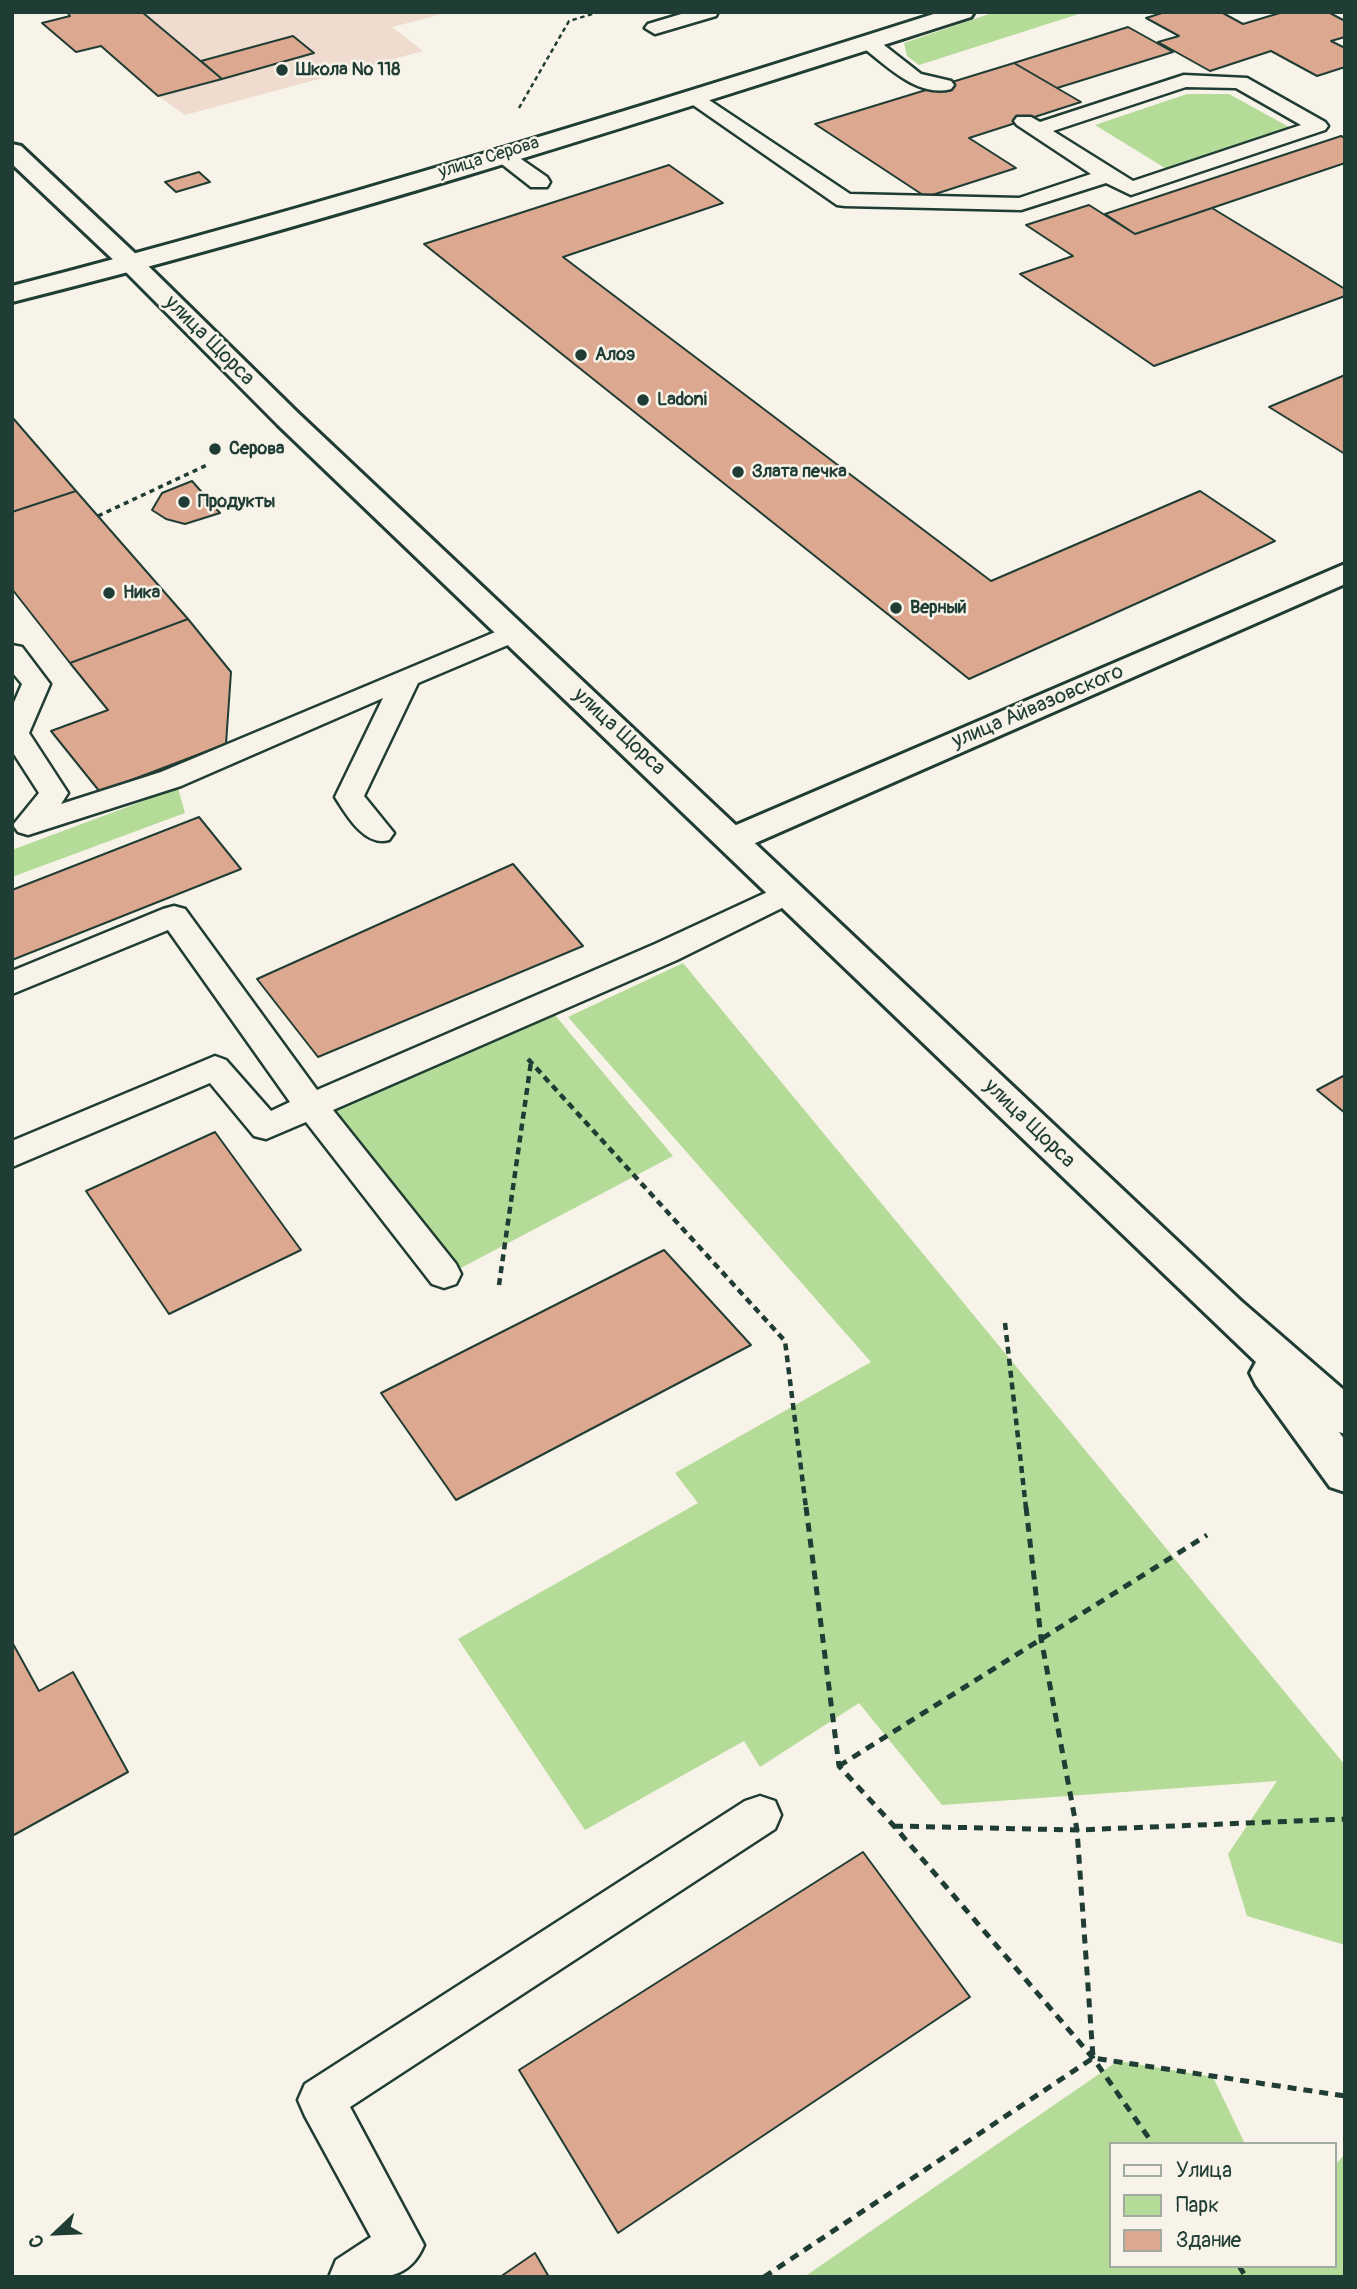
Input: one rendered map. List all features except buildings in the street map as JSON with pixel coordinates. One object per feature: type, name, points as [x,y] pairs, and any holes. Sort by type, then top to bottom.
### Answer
[{"type":"main road","name":"улица Серова","points":[[12,294],[208,243],[693,98],[963,12]]},
{"type":"main road","name":"улица Щорса","points":[[12,151],[512,633],[1227,1312],[1345,1417]]},
{"type":"main road","name":"улица Айвазовского","points":[[732,840],[1345,573]]},
{"type":"main road","name":"улица Щорса","points":[[1227,1312],[1345,1474]]},
{"type":"lane","points":[[655,28],[709,12]]},
{"type":"lane","points":[[868,42],[915,78],[944,85]]},
{"type":"lane","points":[[693,98],[845,200],[1021,204],[1108,175],[1131,189],[1318,126],[1240,82],[1184,81],[1030,125],[1108,175]]},
{"type":"lane","points":[[501,154],[539,181]]},
{"type":"lane","points":[[22,827],[170,779],[512,633]]},
{"type":"lane","points":[[12,653],[36,684],[15,733],[54,793],[22,827]]},
{"type":"lane","points":[[379,833],[349,797],[407,678]]},
{"type":"lane","points":[[12,1155],[215,1069],[266,1127],[666,952],[787,893]]},
{"type":"lane","points":[[12,983],[174,916],[311,1106],[443,1274]]},
{"type":"lane","points":[[353,2277],[401,2245],[321,2100],[760,1815]]},
{"type":"path","points":[[569,21],[599,12]]},
{"type":"path","points":[[98,516],[207,466]]},
{"type":"path","points":[[524,1055],[785,1341],[839,1766],[894,1826],[1093,2058],[1152,2142]]},
{"type":"path","points":[[499,1285],[531,1062]]},
{"type":"path","points":[[1005,1323],[1041,1638],[1077,1830],[1093,2058]]},
{"type":"path","points":[[839,1766],[1208,1535]]},
{"type":"path","points":[[894,1826],[1077,1830],[1345,1819]]},
{"type":"path","points":[[764,2277],[1093,2058],[1345,2096]]},
{"type":"shaded area","name":"Школа № 118","points":[[142,12],[451,12],[392,27],[423,51],[185,115],[158,96],[221,78]]},
{"type":"green space","points":[[995,12],[1085,12],[919,65],[907,56],[904,43]]},
{"type":"green space","points":[[1187,94],[1229,94],[1289,127],[1165,168],[1095,125]]},
{"type":"green space","points":[[178,788],[185,813],[12,877],[12,850]]},
{"type":"green space","points":[[683,963],[1345,1765],[1345,1945],[1247,1916],[1228,1854],[1277,1781],[942,1805],[859,1703],[760,1767],[744,1741],[585,1830],[458,1639],[698,1503],[675,1473],[871,1362],[568,1017]]},
{"type":"green space","points":[[554,1014],[673,1156],[457,1270],[328,1111]]},
{"type":"green space","points":[[1118,2061],[1213,2077],[1244,2142],[1108,2142],[1108,2268],[1336,2268],[1336,2164],[1345,2154],[1345,2277],[804,2277]]},
{"type":"place","name":"Школа № 118","points":[[282,70]]},
{"type":"place","name":"Алоэ","points":[[581,355]]},
{"type":"place","name":"Ladoni","points":[[643,400]]},
{"type":"place","name":"Серова","points":[[215,449]]},
{"type":"place","name":"Злата печка","points":[[738,472]]},
{"type":"place","name":"Продукты","points":[[184,502]]},
{"type":"place","name":"Ника","points":[[109,593]]},
{"type":"place","name":"Верный","points":[[896,608]]}]
